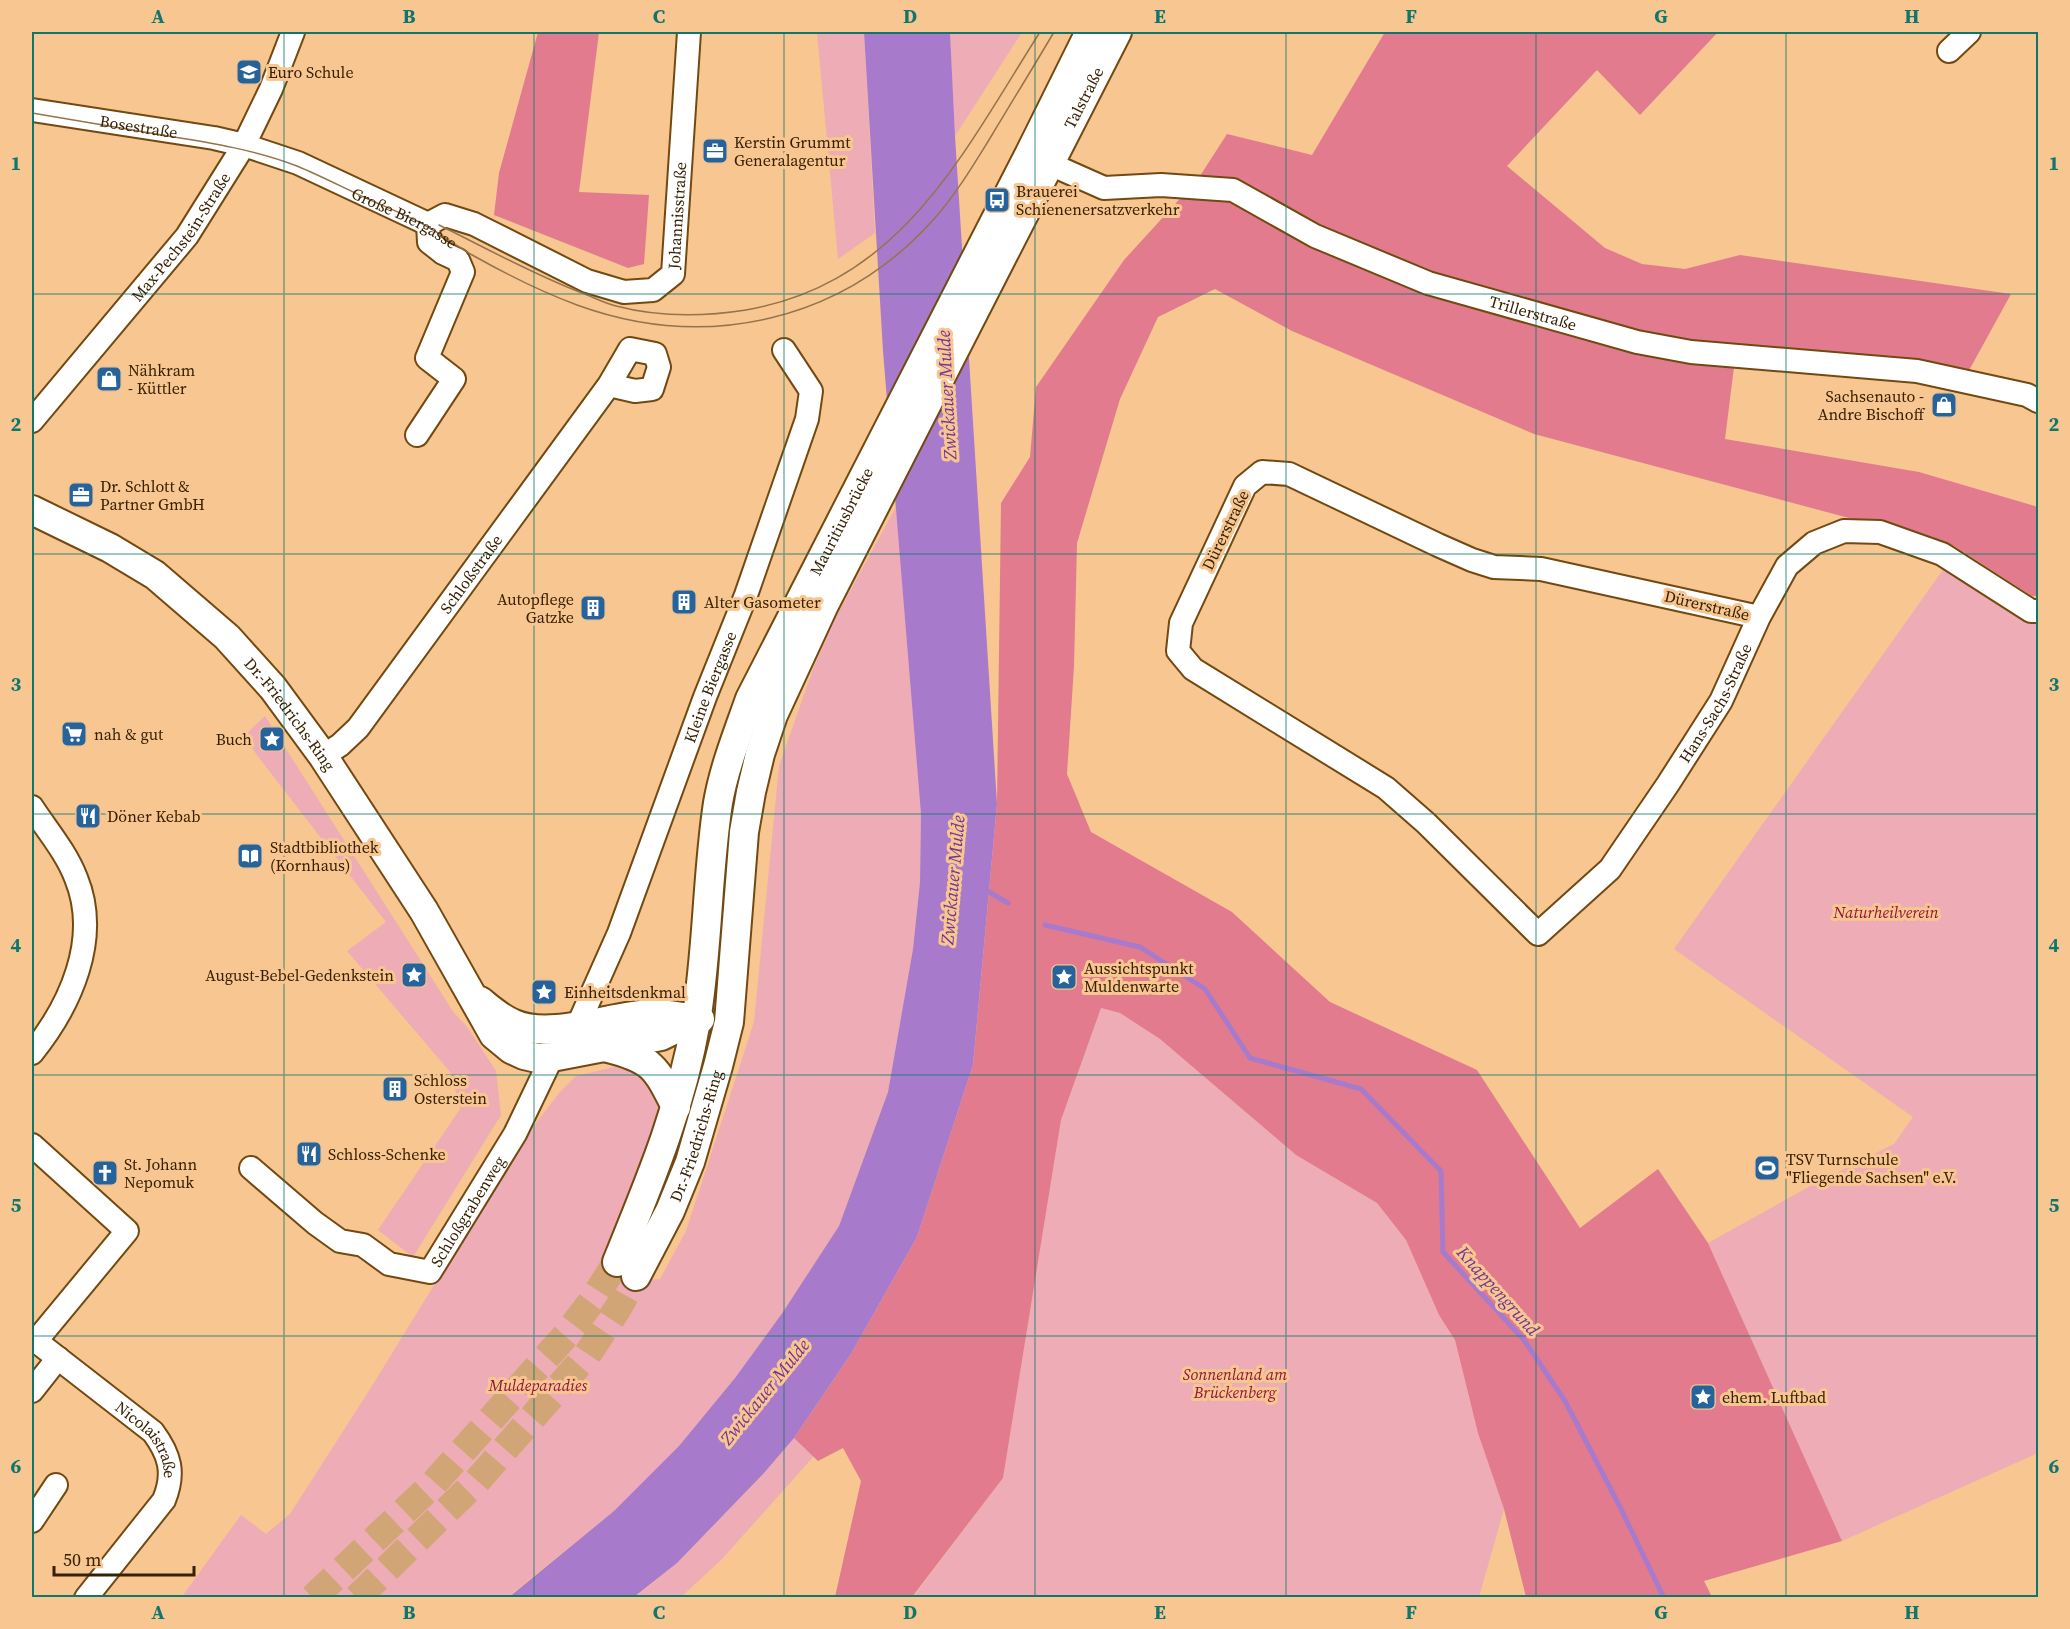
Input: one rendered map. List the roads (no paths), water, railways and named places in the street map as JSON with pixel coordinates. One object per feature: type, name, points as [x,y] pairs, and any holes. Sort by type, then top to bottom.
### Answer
[{"type":"main road","name":"Talstraße","points":[[1040,158],[1090,32]]},
{"type":"main road","name":"Talstraße","points":[[1040,158],[1117,32]]},
{"type":"main road","name":"Mauritiusbrücke","points":[[729,1022],[740,872],[751,792],[773,715],[823,607],[1027,209],[1040,158]]},
{"type":"main road","name":"Mauritiusbrücke","points":[[696,1019],[718,801],[732,749],[750,699],[826,550],[1040,158]]},
{"type":"main road","name":"Dr.-Friedrichs-Ring","points":[[32,510],[117,552],[155,575],[226,637],[269,682],[323,756],[424,911],[487,1025],[502,1042],[524,1055],[552,1058],[662,1036],[696,1019]]},
{"type":"main road","name":"Dr.-Friedrichs-Ring","points":[[472,995],[500,1016],[522,1027],[545,1030],[648,1014],[669,1014],[729,1022],[690,1162],[670,1211],[626,1269],[676,1107],[696,1019]]},
{"type":"main road","points":[[608,1048],[633,1054],[652,1066],[676,1107]]},
{"type":"street","name":"Max-Pechstein-Straße","points":[[32,421],[187,236],[244,145],[271,89],[293,32]]},
{"type":"street","name":"Johannisstraße","points":[[428,224],[445,215],[474,224],[587,281],[624,292],[655,289],[673,274],[689,32]]},
{"type":"street","points":[[1949,51],[1969,32]]},
{"type":"street","name":"Bosestraße","points":[[32,110],[214,138],[244,145]]},
{"type":"street","name":"Große Biergasse","points":[[244,145],[298,163],[428,224],[429,242],[442,253],[458,260],[463,273],[428,358],[453,379],[417,435]]},
{"type":"street","name":"Trillerstraße","points":[[1040,158],[1104,188],[1161,185],[1233,190],[1314,236],[1428,283],[1637,342],[1691,352],[1917,370],[2027,394],[2038,401]]},
{"type":"street","name":"Kleine Biergasse","points":[[578,1025],[619,933],[701,709],[746,595],[807,419],[811,391],[784,350]]},
{"type":"street","name":"Schloßstraße","points":[[323,756],[340,745],[358,728],[609,385]]},
{"type":"street","name":"Dürerstraße","points":[[1538,934],[1426,823],[1386,788],[1193,669],[1178,651],[1181,623],[1245,486],[1262,472],[1289,474],[1447,548],[1494,567],[1540,569],[1759,617]]},
{"type":"street","name":"Hans-Sachs-Straße","points":[[1538,934],[1610,869],[1721,701],[1759,617],[1787,566],[1814,543],[1844,531],[1880,532],[1942,554],[2031,611],[2038,611]]},
{"type":"street","points":[[32,807],[76,877],[83,899],[85,928],[81,960],[74,984],[51,1030],[32,1053]]},
{"type":"street","name":"Schloßgrabenweg","points":[[251,1168],[315,1223],[340,1241],[363,1245],[389,1264],[430,1272],[515,1134],[552,1058]]},
{"type":"street","points":[[32,1145],[127,1231],[34,1339]]},
{"type":"street","name":"Nicolaistraße","points":[[34,1339],[153,1432],[165,1447],[169,1463],[171,1483],[164,1500],[86,1598]]},
{"type":"street","points":[[32,1391],[58,1358]]},
{"type":"street","points":[[32,1521],[56,1485]]},
{"type":"water","name":"Zwickauer Mulde","points":[[864,32],[950,32],[997,804],[973,1065],[917,1237],[851,1354],[794,1438],[764,1473],[677,1563],[634,1597],[508,1598],[614,1511],[679,1446],[735,1378],[783,1312],[839,1226],[888,1092],[913,949],[920,882],[921,814],[883,351]]},
{"type":"waterway","name":"Knappengrund","points":[[984,889],[1008,903]]},
{"type":"waterway","name":"Knappengrund","points":[[1045,925],[1140,947],[1205,989],[1250,1058],[1361,1089],[1441,1171],[1443,1252],[1524,1340],[1565,1401],[1664,1598]]},
{"type":"tunnel","points":[[313,1598],[434,1483],[567,1334],[617,1262]]},
{"type":"tunnel","points":[[357,1598],[477,1481],[587,1355],[636,1276]]},
{"type":"tram line","points":[[439,225],[545,278],[607,303],[632,310],[680,315],[713,314],[746,310],[800,295],[847,272],[887,242],[923,206],[984,123],[1040,32]]},
{"type":"tram line","points":[[32,113],[217,144],[281,160],[413,219],[468,253],[537,289],[577,305],[626,319],[674,326],[722,326],[769,318],[815,304],[858,282],[898,254],[934,219],[958,189],[1054,32]]},
{"type":"place","name":"Euro Schule","points":[[249,72]]},
{"type":"place","name":"Kerstin Grummt Generalagentur","points":[[715,151]]},
{"type":"place","name":"Brauerei Schienenersatzverkehr","points":[[997,200]]},
{"type":"place","name":"Nähkram - Küttler","points":[[109,379]]},
{"type":"place","name":"Sachsenauto - Andre Bischoff","points":[[1944,405]]},
{"type":"place","name":"Dr. Schlott & Partner GmbH","points":[[81,495]]},
{"type":"place","name":"Alter Gasometer","points":[[684,602]]},
{"type":"place","name":"Autopflege Gatzke","points":[[593,608]]},
{"type":"place","name":"nah & gut","points":[[74,734]]},
{"type":"place","name":"Buch","points":[[272,739]]},
{"type":"place","name":"Döner Kebab","points":[[88,816]]},
{"type":"place","name":"Stadtbibliothek (Kornhaus)","points":[[250,856]]},
{"type":"place","name":"August-Bebel-Gedenkstein","points":[[414,975]]},
{"type":"place","name":"Aussichtspunkt Muldenwarte","points":[[1064,977]]},
{"type":"place","name":"Einheitsdenkmal","points":[[544,992]]},
{"type":"place","name":"Schloss Osterstein","points":[[395,1089]]},
{"type":"place","name":"Schloss-Schenke","points":[[309,1154]]},
{"type":"place","name":"TSV Turnschule \"Fliegende Sachsen\" e.V.","points":[[1767,1168]]},
{"type":"place","name":"St. Johann Nepomuk","points":[[105,1173]]},
{"type":"place","name":"ehem. Luftbad","points":[[1703,1397]]},
{"type":"park label","name":"Naturheilverein","points":[[1886,912]]},
{"type":"park label","name":"Sonnenland am Brückenberg","points":[[1235,1383]]},
{"type":"park label","name":"Muldeparadies","points":[[538,1385]]}]
